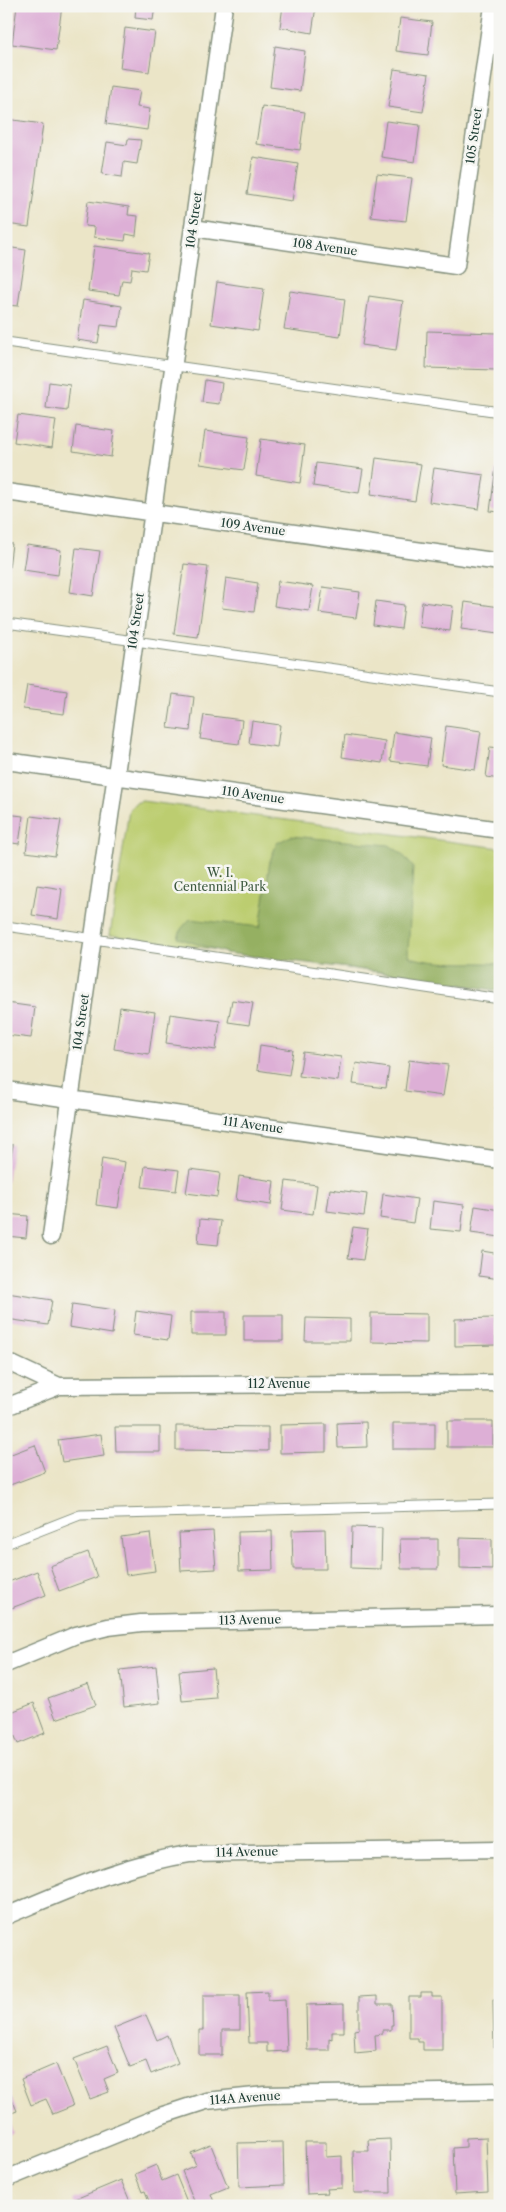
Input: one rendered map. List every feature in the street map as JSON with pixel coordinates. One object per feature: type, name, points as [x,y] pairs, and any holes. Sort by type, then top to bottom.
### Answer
[{"type":"street","name":"104 Street","points":[[51,1236],[151,512],[224,6]]},
{"type":"street","name":"105 Street","points":[[456,266],[493,6]]},
{"type":"street","name":"108 Avenue","points":[[193,228],[456,266]]},
{"type":"street","name":"109 Avenue","points":[[6,492],[500,562]]},
{"type":"street","name":"110 Avenue","points":[[6,761],[500,830]]},
{"type":"street","name":"111 Avenue","points":[[6,1090],[500,1160]]},
{"type":"street","name":"112 Avenue","points":[[6,1364],[14,1365],[59,1386]]},
{"type":"street","name":"112 Avenue","points":[[6,1407],[59,1386],[500,1383]]},
{"type":"street","name":"113 Avenue","points":[[6,1664],[76,1635],[108,1627],[141,1623],[500,1615]]},
{"type":"street","name":"114 Avenue","points":[[6,1916],[104,1875],[152,1859],[188,1854],[500,1849]]},
{"type":"street","name":"114A Avenue","points":[[6,2179],[163,2115],[206,2101],[265,2095],[500,2091]]},
{"type":"lane","points":[[6,342],[500,412]]},
{"type":"lane","points":[[6,623],[500,692]]},
{"type":"lane","points":[[6,926],[394,986],[500,1000]]},
{"type":"lane","points":[[6,1544],[80,1515],[500,1504]]},
{"type":"green space","name":"W. I. Centennial Park","points":[[142,801],[500,848],[500,989],[110,935],[129,810],[135,803]]},
{"type":"green space","points":[[291,836],[389,845],[401,853],[413,867],[408,952],[410,957],[443,962],[500,964],[500,991],[389,973],[226,953],[178,938],[181,929],[190,919],[260,927],[270,861],[277,843]]},
{"type":"building","points":[[17,6],[62,6],[56,50],[12,44]]},
{"type":"building","points":[[136,6],[155,6],[153,20],[135,18]]},
{"type":"building","points":[[283,6],[316,6],[312,33],[280,27]]},
{"type":"building","points":[[400,18],[432,22],[428,55],[396,51]]},
{"type":"building","points":[[125,28],[155,32],[149,72],[120,68]]},
{"type":"building","points":[[275,46],[305,51],[300,91],[270,87]]},
{"type":"building","points":[[394,69],[429,74],[423,112],[388,107]]},
{"type":"building","points":[[111,87],[140,91],[137,107],[150,109],[147,130],[106,124]]},
{"type":"building","points":[[262,106],[305,112],[300,150],[256,144]]},
{"type":"building","points":[[6,119],[43,124],[29,227],[6,224]]},
{"type":"building","points":[[386,121],[420,125],[415,162],[381,157]]},
{"type":"building","points":[[128,139],[141,140],[137,164],[124,162],[122,177],[102,174],[107,142],[127,145]]},
{"type":"building","points":[[253,157],[298,164],[292,201],[247,194]]},
{"type":"building","points":[[377,174],[412,178],[406,221],[371,217]]},
{"type":"building","points":[[88,201],[129,207],[128,215],[138,216],[136,236],[126,234],[125,241],[94,237],[95,227],[85,226]]},
{"type":"building","points":[[94,246],[149,253],[146,270],[132,268],[130,281],[122,280],[119,295],[88,291]]},
{"type":"building","points":[[6,247],[26,250],[18,306],[6,305]]},
{"type":"building","points":[[217,282],[264,289],[258,331],[211,324]]},
{"type":"building","points":[[290,291],[345,299],[340,337],[284,329]]},
{"type":"building","points":[[369,296],[403,301],[396,350],[362,345]]},
{"type":"building","points":[[83,300],[122,306],[119,327],[101,325],[98,343],[77,340]]},
{"type":"building","points":[[427,331],[497,333],[496,370],[426,368]]},
{"type":"building","points":[[205,380],[222,383],[219,404],[202,402]]},
{"type":"building","points":[[49,382],[70,385],[67,411],[46,408]]},
{"type":"building","points":[[18,415],[56,420],[52,448],[14,442]]},
{"type":"building","points":[[76,426],[114,431],[111,457],[73,451]]},
{"type":"building","points":[[205,431],[249,437],[244,470],[200,464]]},
{"type":"building","points":[[261,439],[305,445],[300,483],[256,476]]},
{"type":"building","points":[[376,458],[421,464],[415,501],[371,494]]},
{"type":"building","points":[[316,463],[363,469],[359,493],[313,486]]},
{"type":"building","points":[[496,467],[500,468],[500,512],[490,511]]},
{"type":"building","points":[[434,468],[484,475],[479,509],[429,502]]},
{"type":"building","points":[[6,543],[12,544],[9,568],[6,567]]},
{"type":"building","points":[[27,545],[61,550],[58,575],[23,570]]},
{"type":"building","points":[[76,548],[100,551],[93,596],[70,592]]},
{"type":"building","points":[[184,564],[208,567],[198,637],[174,634]]},
{"type":"building","points":[[226,578],[258,583],[254,612],[222,608]]},
{"type":"building","points":[[278,581],[313,586],[309,611],[274,606]]},
{"type":"building","points":[[323,587],[360,592],[356,618],[319,613]]},
{"type":"building","points":[[376,601],[404,605],[401,629],[373,625]]},
{"type":"building","points":[[422,602],[453,606],[450,631],[419,627]]},
{"type":"building","points":[[465,602],[500,607],[498,634],[461,629]]},
{"type":"building","points":[[27,685],[67,691],[64,714],[23,709]]},
{"type":"building","points":[[173,694],[194,697],[190,731],[168,728]]},
{"type":"building","points":[[204,715],[242,720],[239,744],[200,739]]},
{"type":"building","points":[[252,721],[280,725],[277,747],[249,743]]},
{"type":"building","points":[[446,726],[481,731],[475,770],[441,765]]},
{"type":"building","points":[[394,732],[431,738],[427,766],[390,761]]},
{"type":"building","points":[[345,735],[385,741],[382,763],[342,757]]},
{"type":"building","points":[[490,747],[500,748],[500,779],[486,777]]},
{"type":"building","points":[[6,814],[23,816],[19,844],[6,842]]},
{"type":"building","points":[[31,816],[61,820],[55,856],[26,852]]},
{"type":"building","points":[[37,885],[62,889],[58,919],[32,915]]},
{"type":"building","points":[[232,1000],[253,1003],[249,1025],[228,1022]]},
{"type":"building","points":[[6,1003],[35,1007],[31,1038],[6,1035]]},
{"type":"building","points":[[120,1007],[155,1012],[149,1054],[114,1049]]},
{"type":"building","points":[[170,1014],[220,1021],[216,1050],[166,1043]]},
{"type":"building","points":[[260,1045],[293,1050],[289,1075],[257,1070]]},
{"type":"building","points":[[303,1052],[341,1057],[338,1081],[299,1076]]},
{"type":"building","points":[[409,1060],[448,1065],[443,1096],[405,1091]]},
{"type":"building","points":[[356,1063],[389,1068],[386,1088],[353,1084]]},
{"type":"building","points":[[499,1083],[500,1109],[495,1109]]},
{"type":"building","points":[[6,1144],[13,1145],[7,1182],[6,1182]]},
{"type":"building","points":[[102,1158],[125,1162],[118,1208],[96,1205]]},
{"type":"building","points":[[145,1166],[179,1170],[176,1191],[142,1187]]},
{"type":"building","points":[[190,1169],[220,1173],[217,1197],[186,1193]]},
{"type":"building","points":[[239,1176],[274,1181],[271,1205],[236,1200]]},
{"type":"building","points":[[286,1181],[317,1185],[313,1214],[282,1210]]},
{"type":"building","points":[[330,1189],[367,1194],[364,1216],[327,1211]]},
{"type":"building","points":[[383,1194],[417,1199],[413,1223],[380,1218]]},
{"type":"building","points":[[433,1201],[464,1205],[461,1232],[430,1229]]},
{"type":"building","points":[[475,1206],[500,1210],[500,1237],[471,1233]]},
{"type":"building","points":[[6,1214],[28,1216],[26,1238],[6,1236]]},
{"type":"building","points":[[200,1219],[221,1221],[218,1245],[198,1243]]},
{"type":"building","points":[[353,1227],[368,1229],[363,1260],[348,1258]]},
{"type":"building","points":[[482,1251],[500,1254],[500,1279],[479,1276]]},
{"type":"building","points":[[7,1293],[52,1300],[48,1325],[6,1319]]},
{"type":"building","points":[[72,1304],[115,1310],[112,1334],[69,1327]]},
{"type":"building","points":[[136,1311],[171,1316],[168,1340],[133,1335]]},
{"type":"building","points":[[191,1312],[226,1312],[226,1335],[191,1335]]},
{"type":"building","points":[[371,1313],[427,1314],[427,1343],[371,1342]]},
{"type":"building","points":[[244,1315],[283,1315],[283,1341],[244,1341]]},
{"type":"building","points":[[306,1318],[350,1319],[350,1341],[305,1341]]},
{"type":"building","points":[[495,1318],[496,1345],[455,1346],[455,1319]]},
{"type":"building","points":[[447,1421],[493,1421],[493,1447],[447,1447]]},
{"type":"building","points":[[366,1422],[367,1447],[338,1448],[337,1423]]},
{"type":"building","points":[[393,1423],[435,1423],[435,1449],[393,1449]]},
{"type":"building","points":[[326,1424],[326,1452],[280,1453],[280,1425]]},
{"type":"building","points":[[176,1426],[268,1427],[268,1451],[176,1450]]},
{"type":"building","points":[[115,1427],[160,1427],[160,1452],[116,1452]]},
{"type":"building","points":[[101,1434],[104,1456],[62,1462],[58,1440]]},
{"type":"building","points":[[35,1445],[45,1472],[10,1485],[6,1474],[6,1456]]},
{"type":"building","points":[[352,1527],[382,1528],[381,1569],[351,1568]]},
{"type":"building","points":[[325,1529],[326,1569],[293,1569],[292,1530]]},
{"type":"building","points":[[213,1531],[216,1569],[181,1571],[179,1533]]},
{"type":"building","points":[[272,1531],[273,1570],[239,1571],[238,1532]]},
{"type":"building","points":[[150,1533],[155,1571],[126,1575],[121,1537]]},
{"type":"building","points":[[460,1538],[492,1539],[492,1569],[460,1568]]},
{"type":"building","points":[[400,1539],[438,1539],[438,1569],[401,1569]]},
{"type":"building","points":[[88,1552],[97,1577],[59,1591],[50,1566]]},
{"type":"building","points":[[37,1571],[46,1595],[6,1610],[6,1583]]},
{"type":"building","points":[[156,1666],[160,1703],[124,1707],[120,1670]]},
{"type":"building","points":[[213,1668],[216,1698],[182,1701],[179,1671]]},
{"type":"building","points":[[88,1684],[96,1705],[56,1719],[48,1698]]},
{"type":"building","points":[[34,1703],[45,1733],[18,1744],[6,1714]]},
{"type":"building","points":[[268,1991],[268,2000],[285,1999],[287,2051],[267,2052],[267,2043],[249,2043],[247,1992]]},
{"type":"building","points":[[421,1993],[432,1993],[432,1997],[442,1997],[442,2050],[423,2050],[423,2042],[418,2042],[418,2038],[409,2038],[409,1997],[421,1997]]},
{"type":"building","points":[[203,1995],[240,1995],[240,2030],[222,2030],[222,2055],[199,2055],[199,2030],[203,2030]]},
{"type":"building","points":[[377,1996],[377,2004],[392,2004],[393,2025],[391,2025],[391,2030],[382,2030],[382,2034],[375,2035],[376,2051],[355,2053],[354,2030],[359,2029],[359,1997]]},
{"type":"building","points":[[493,2000],[500,2000],[500,2047],[494,2048]]},
{"type":"building","points":[[344,2004],[344,2032],[332,2032],[332,2039],[329,2038],[329,2050],[307,2050],[306,2005]]},
{"type":"building","points":[[146,2015],[157,2040],[167,2035],[178,2063],[151,2074],[146,2061],[130,2067],[114,2028]]},
{"type":"building","points":[[107,2046],[118,2073],[104,2079],[109,2092],[90,2099],[74,2059]]},
{"type":"building","points":[[56,2064],[73,2106],[53,2114],[46,2099],[31,2105],[21,2079]]},
{"type":"building","points":[[6,2084],[17,2111],[9,2114],[13,2133],[6,2136]]},
{"type":"building","points":[[486,2137],[488,2192],[455,2194],[453,2148],[466,2147],[466,2138]]},
{"type":"building","points":[[390,2139],[391,2193],[354,2193],[353,2151],[369,2151],[368,2140]]},
{"type":"building","points":[[283,2142],[284,2185],[239,2187],[238,2143]]},
{"type":"building","points":[[305,2142],[326,2142],[326,2157],[342,2156],[342,2188],[327,2189],[328,2193],[307,2194]]},
{"type":"building","points":[[211,2145],[228,2187],[211,2194],[214,2202],[205,2206],[196,2206],[182,2171],[196,2165],[191,2153]]},
{"type":"building","points":[[156,2165],[162,2181],[176,2175],[187,2202],[179,2206],[151,2206],[145,2191],[142,2192],[135,2174]]},
{"type":"building","points":[[121,2180],[131,2204],[125,2206],[75,2206],[73,2200]]}]
